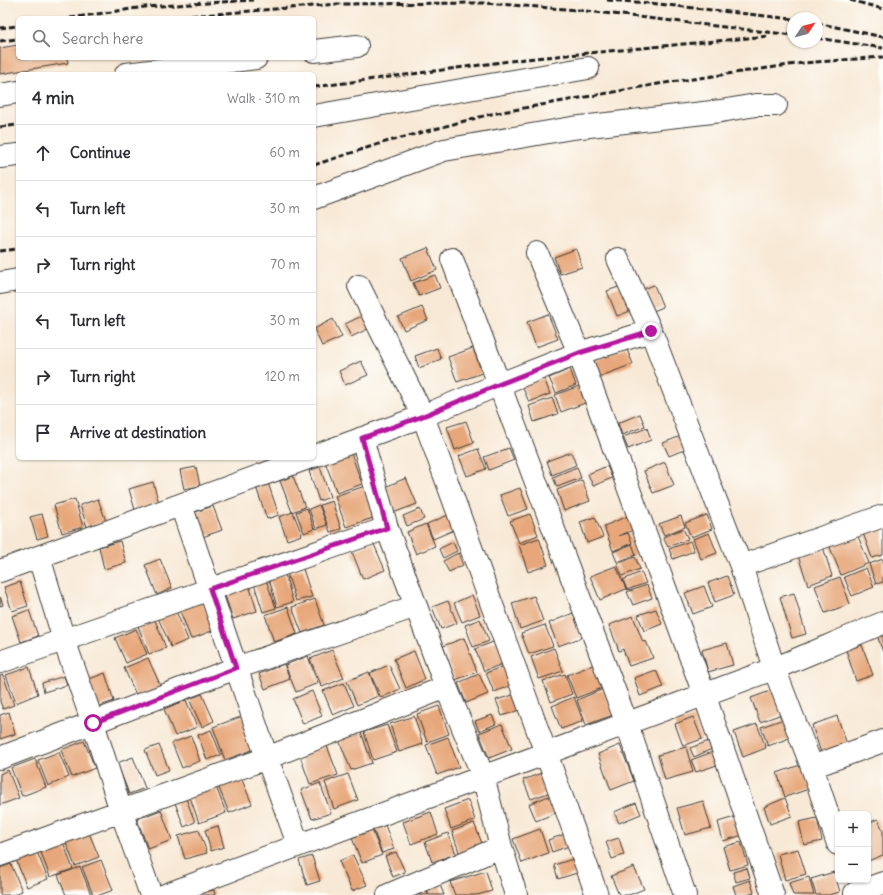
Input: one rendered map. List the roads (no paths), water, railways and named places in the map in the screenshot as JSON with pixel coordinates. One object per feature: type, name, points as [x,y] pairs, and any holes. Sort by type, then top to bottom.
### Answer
[{"type":"street","points":[[316,51],[357,46]]},
{"type":"street","points":[[142,72],[240,60]]},
{"type":"street","points":[[316,116],[588,68]]},
{"type":"street","points":[[0,95],[16,92]]},
{"type":"street","points":[[316,197],[444,150],[572,128],[721,111],[756,105],[776,105]]},
{"type":"street","points":[[0,157],[16,155]]},
{"type":"street","points":[[537,253],[579,353],[704,694],[773,895]]},
{"type":"street","points":[[452,259],[627,724],[685,895]]},
{"type":"street","points":[[618,259],[651,331],[741,566],[774,668],[812,767],[835,835]]},
{"type":"street","points":[[0,283],[16,280]]},
{"type":"street","points":[[359,286],[423,416],[597,895]]},
{"type":"street","points":[[316,455],[423,416],[579,353],[651,331]]},
{"type":"street","points":[[362,438],[387,528],[446,687],[483,776],[501,846],[516,895]]},
{"type":"street","points":[[0,571],[303,460]]},
{"type":"street","points":[[181,505],[267,758],[298,844]]},
{"type":"street","points":[[741,566],[883,516]]},
{"type":"street","points":[[0,662],[387,528]]},
{"type":"street","points":[[39,557],[64,640],[93,723],[121,811],[151,895]]},
{"type":"street","points":[[0,758],[236,668],[416,606]]},
{"type":"street","points":[[166,895],[298,844],[627,724],[774,668],[883,622]]},
{"type":"street","points":[[0,855],[267,758],[446,687]]},
{"type":"street","points":[[812,767],[883,741]]},
{"type":"street","points":[[388,895],[501,846]]},
{"type":"street","points":[[853,890],[883,883]]},
{"type":"railway","points":[[84,16],[145,7],[253,0]]},
{"type":"railway","points":[[607,0],[649,3],[787,18]]},
{"type":"railway","points":[[850,0],[883,9]]},
{"type":"railway","points":[[189,16],[338,4],[484,3],[578,10],[787,34]]},
{"type":"railway","points":[[823,24],[883,37]]},
{"type":"railway","points":[[0,28],[16,26]]},
{"type":"railway","points":[[316,87],[525,59],[769,36]]},
{"type":"railway","points":[[0,41],[16,39]]},
{"type":"railway","points":[[823,39],[883,48]]},
{"type":"railway","points":[[316,164],[382,143],[491,114],[658,84],[803,63],[883,57]]},
{"type":"railway","points":[[0,127],[16,125]]},
{"type":"railway","points":[[0,251],[16,249]]}]
